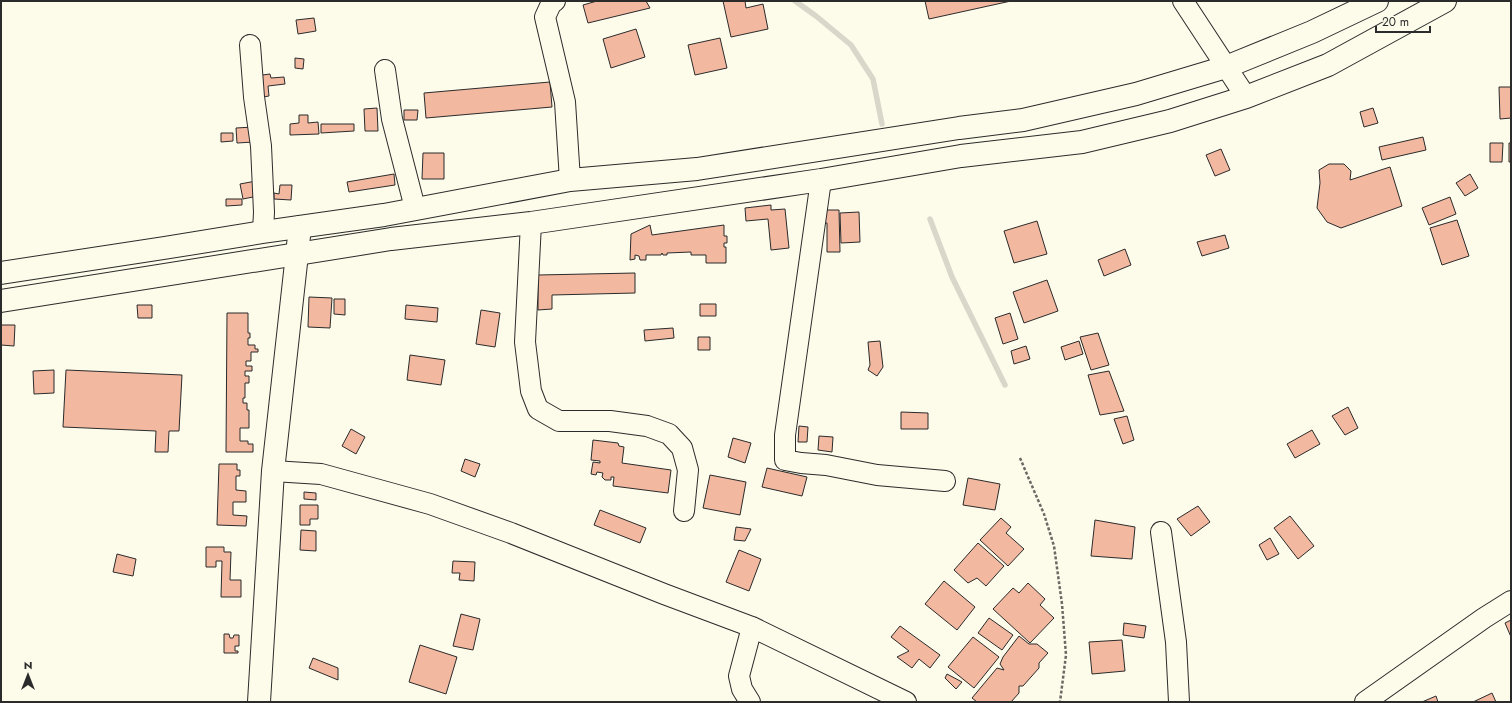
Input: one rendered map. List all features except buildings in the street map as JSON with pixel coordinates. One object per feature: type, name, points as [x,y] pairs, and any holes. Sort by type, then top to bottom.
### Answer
[{"type":"main road","points":[[1,273],[263,232],[384,215],[570,180],[697,168],[959,128],[1023,120],[1136,94],[1226,67],[1312,32],[1377,1]]},
{"type":"main road","points":[[1,301],[391,239],[531,223],[821,180],[962,156],[1082,142],[1170,121],[1246,97],[1328,65],[1445,1]]},
{"type":"main road","points":[[259,702],[273,471],[300,227]]},
{"type":"street","points":[[555,1],[545,17],[565,102],[570,180]]},
{"type":"street","points":[[1183,1],[1246,97]]},
{"type":"street","points":[[250,45],[254,97],[261,146],[264,212],[263,232]]},
{"type":"street","points":[[385,70],[392,119],[415,208]]},
{"type":"street","points":[[821,180],[785,435],[785,460],[826,465],[877,475],[945,481]]},
{"type":"street","points":[[531,223],[525,342],[531,390],[538,409],[559,422],[610,421],[647,426],[668,434],[682,448],[688,470],[684,511]]},
{"type":"street","points":[[273,471],[321,474],[430,504],[511,533],[664,594],[752,626],[906,702]]},
{"type":"street","points":[[1161,532],[1176,642],[1179,702]]},
{"type":"street","points":[[1365,702],[1484,618],[1511,601]]},
{"type":"street","points":[[750,702],[742,689],[739,676],[752,626]]},
{"type":"path","points":[[1020,458],[1044,514],[1054,546],[1062,604],[1066,655],[1060,702]]},
{"type":"waterway","points":[[795,1],[851,45],[873,79],[882,124]]},
{"type":"waterway","points":[[930,219],[952,277],[1005,385]]}]
